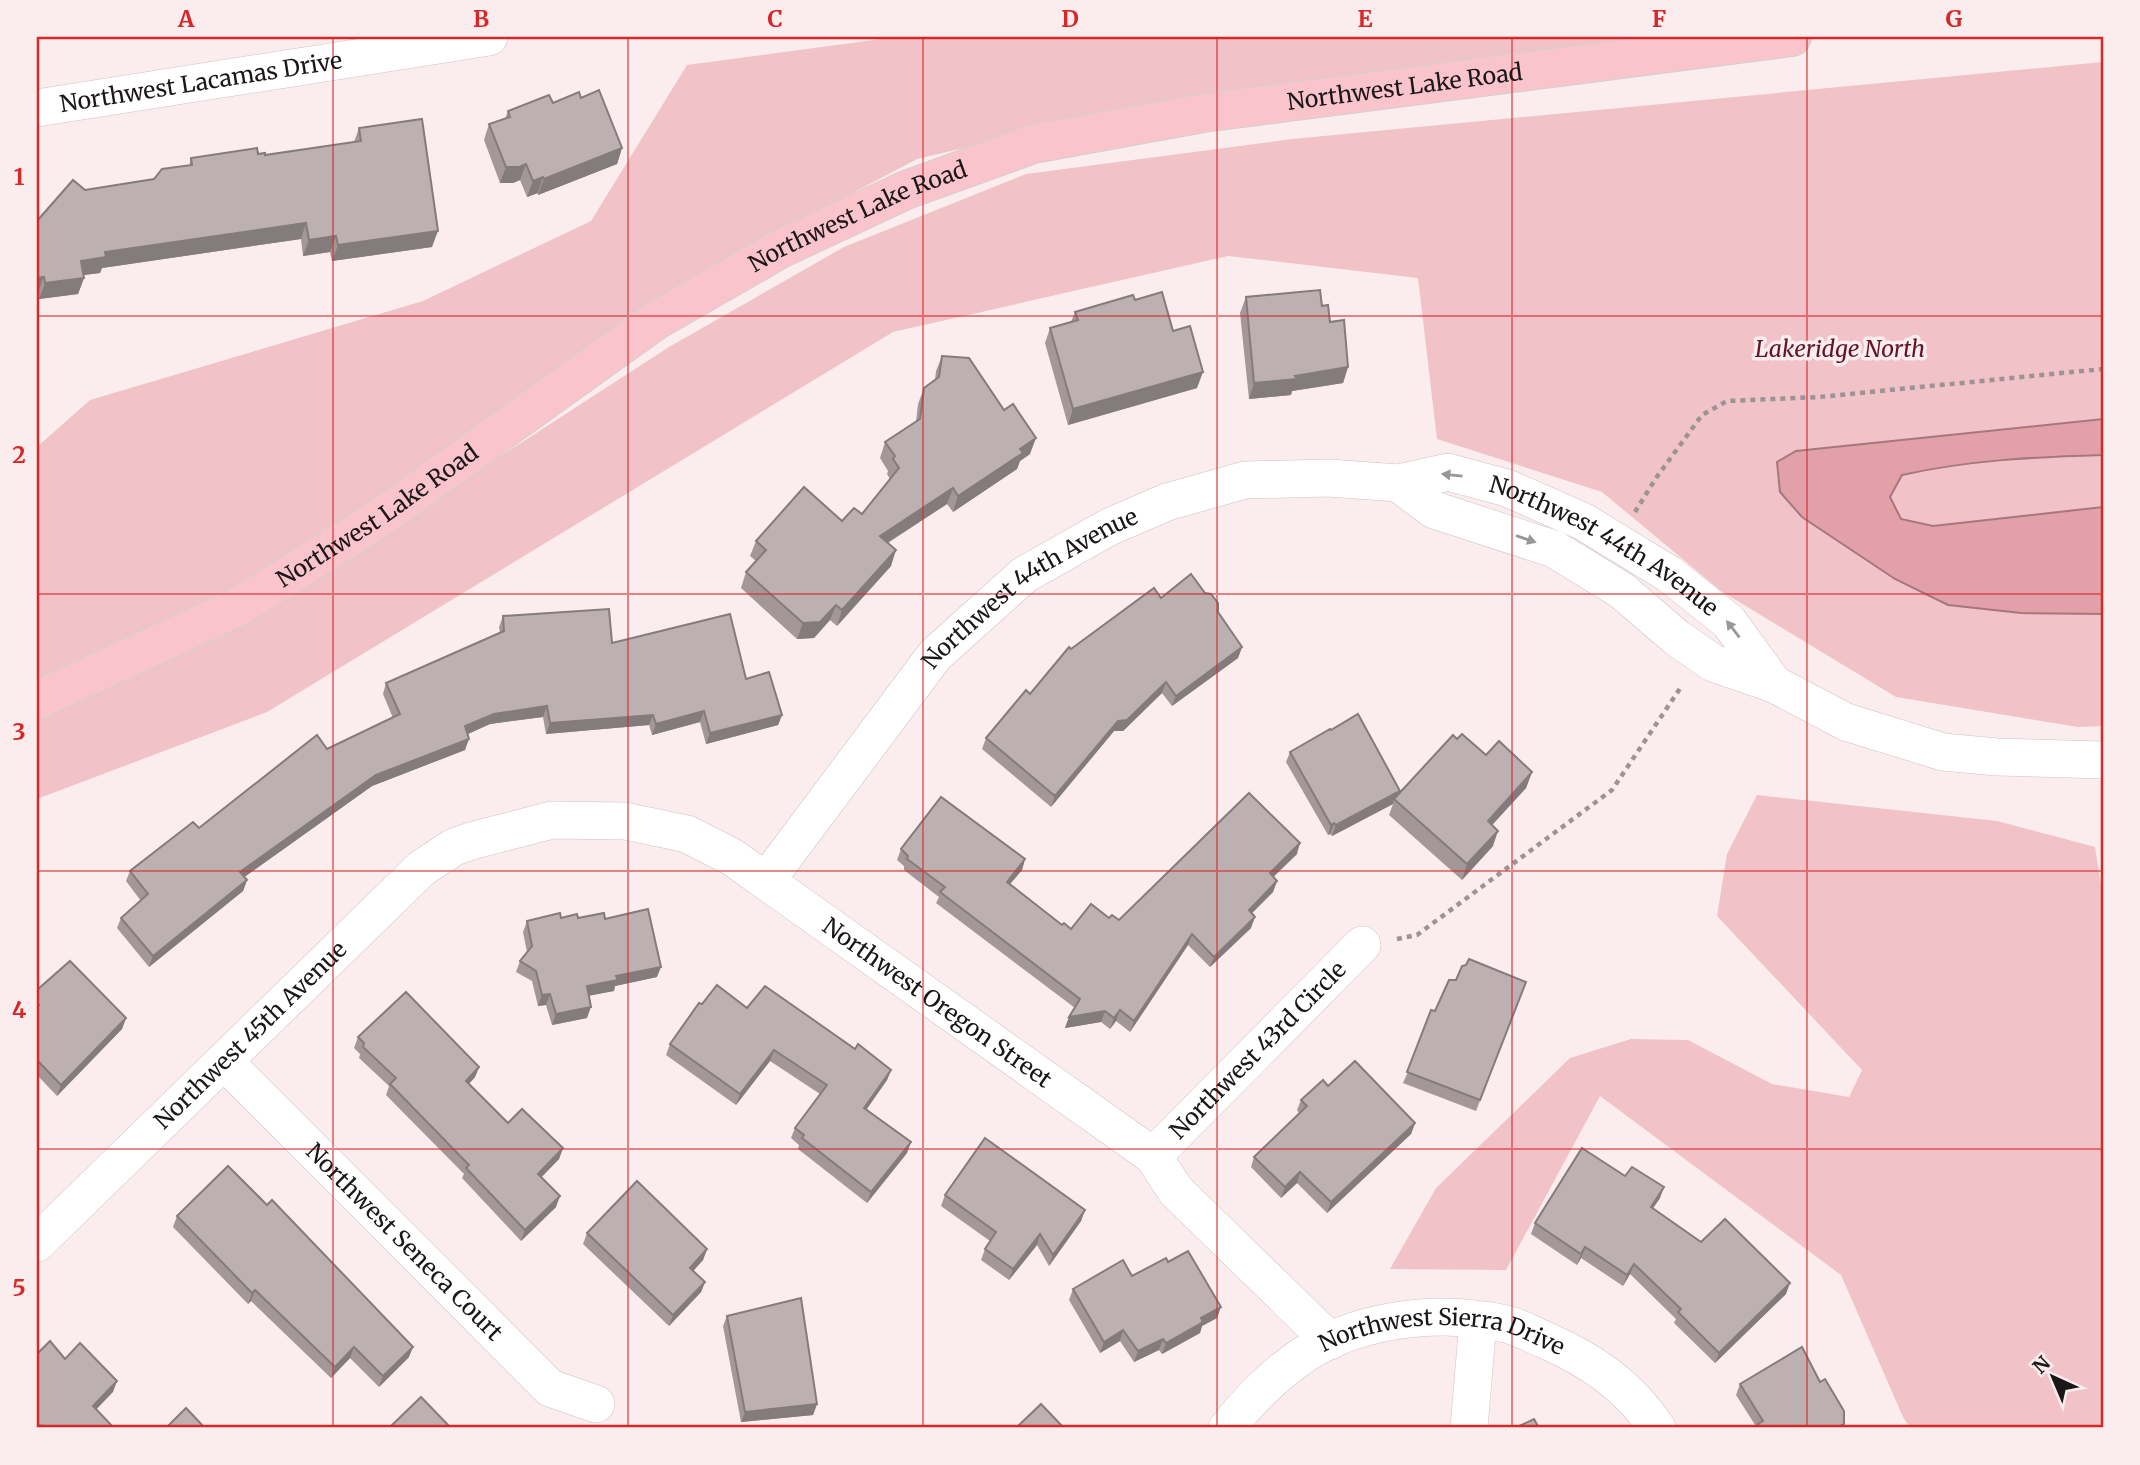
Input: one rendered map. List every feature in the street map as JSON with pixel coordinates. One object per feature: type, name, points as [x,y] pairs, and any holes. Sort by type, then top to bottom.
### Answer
[{"type":"main road","name":"Northwest Lake Road","points":[[37,700],[238,607],[380,518],[654,321],[780,249],[906,190],[1033,144],[1203,113],[1792,37]]},
{"type":"street","name":"Northwest Lacamas Drive","points":[[37,108],[489,37]]},
{"type":"street","name":"Northwest 44th Avenue","points":[[766,881],[935,655],[1024,575],[1109,527],[1167,502],[1245,480],[1329,478],[1398,483],[1448,472],[1507,488],[1584,522],[1668,574],[1729,622],[1773,684],[1846,722],[1943,752],[1997,757],[2103,760]]},
{"type":"street","name":"Northwest Oregon Street","points":[[471,841],[552,820],[625,821],[687,834],[732,857],[1153,1156],[1176,1191],[1330,1341]]},
{"type":"street","name":"Northwest 45th Avenue","points":[[41,1229],[225,1062],[422,868],[454,847],[471,841]]},
{"type":"street","name":"Northwest 43rd Circle","points":[[1153,1156],[1362,945]]},
{"type":"street","name":"Northwest Seneca Court","points":[[225,1062],[551,1388],[596,1404]]},
{"type":"street","name":"Northwest Sierra Drive","points":[[1227,1428],[1249,1401],[1292,1363],[1330,1341],[1385,1322],[1438,1316],[1507,1324],[1578,1354],[1616,1381],[1657,1428]]},
{"type":"street","points":[[1469,1428],[1478,1321]]},
{"type":"green space","points":[[896,37],[1691,37],[1139,107],[917,159],[724,261],[291,566],[37,688],[37,447],[90,400],[423,301],[591,221],[687,65]]},
{"type":"green space","name":"Lakeridge North","points":[[2103,62],[2103,726],[2078,727],[1896,697],[1721,591],[1602,492],[1437,439],[1418,278],[1228,256],[893,332],[267,712],[37,799],[37,711],[221,637],[669,347],[844,247],[1026,174],[1292,139]]},
{"type":"green space","points":[[1757,795],[1997,821],[2095,847],[2103,898],[2103,1428],[1910,1428],[1841,1275],[1600,1096],[1506,1270],[1390,1269],[1436,1188],[1570,1058],[1631,1039],[1688,1040],[1772,1084],[1849,1097],[1862,1070],[1717,916],[1727,854]]},
{"type":"shaded area","points":[[2103,419],[2103,455],[2002,460],[1927,470],[1902,475],[1890,497],[1901,519],[1933,526],[2103,507],[2103,614],[2021,613],[1948,605],[1895,579],[1802,517],[1780,492],[1777,462],[1796,451]]},
{"type":"building","points":[[599,90],[622,148],[533,181],[526,164],[506,167],[489,124],[510,117],[508,111],[549,95],[553,103],[579,92],[581,98]]},
{"type":"building","points":[[422,119],[438,231],[338,245],[336,236],[309,240],[306,223],[105,252],[106,257],[81,261],[84,278],[45,283],[44,277],[37,278],[37,221],[73,180],[85,190],[154,179],[162,169],[192,165],[191,158],[257,148],[258,154],[265,155],[361,141],[359,128]]},
{"type":"building","points":[[1320,290],[1322,306],[1328,305],[1330,322],[1344,320],[1348,367],[1295,376],[1297,379],[1254,383],[1246,297]]},
{"type":"building","points":[[1162,292],[1173,331],[1190,326],[1203,372],[1073,409],[1050,328],[1078,320],[1075,312],[1133,295],[1135,300]]},
{"type":"building","points":[[942,356],[969,358],[1004,410],[1013,404],[1036,438],[1020,449],[1023,453],[958,496],[953,488],[880,536],[896,550],[842,610],[836,605],[820,622],[803,623],[746,572],[766,550],[756,541],[804,487],[842,521],[854,508],[862,514],[899,468],[893,459],[895,456],[885,442],[920,419],[924,388],[939,377]]},
{"type":"building","points":[[1191,574],[1205,593],[1211,594],[1218,603],[1218,612],[1242,647],[1176,696],[1166,682],[1127,720],[1118,721],[1055,796],[986,738],[1026,690],[1030,694],[1069,647],[1071,649],[1154,588],[1161,598]]},
{"type":"building","points":[[609,609],[612,643],[730,614],[746,679],[769,672],[782,715],[710,733],[704,711],[656,724],[653,715],[550,723],[547,706],[494,714],[465,726],[469,739],[376,775],[240,872],[247,880],[153,956],[121,918],[148,894],[130,871],[193,822],[199,828],[317,735],[327,749],[400,714],[386,683],[504,631],[503,616]]},
{"type":"building","points":[[1358,714],[1400,791],[1336,825],[1331,825],[1290,752]]},
{"type":"building","points":[[1462,734],[1486,755],[1499,741],[1532,772],[1488,821],[1498,831],[1467,864],[1394,799],[1453,735],[1457,739]]},
{"type":"building","points":[[1249,793],[1300,843],[1270,873],[1277,881],[1249,910],[1255,917],[1214,957],[1192,934],[1134,1021],[1120,1010],[1114,1018],[1105,1011],[1069,1017],[1080,999],[940,892],[945,887],[907,859],[908,856],[901,849],[941,797],[1025,859],[1007,882],[1062,925],[1064,923],[1071,929],[1091,904],[1109,918],[1112,915],[1119,920]]},
{"type":"building","points":[[648,909],[661,967],[616,976],[618,980],[587,986],[591,1007],[556,1014],[550,994],[542,995],[536,971],[520,961],[532,946],[527,921],[560,913],[561,918],[577,914],[578,918],[604,913],[605,919]]},
{"type":"building","points":[[1469,959],[1526,982],[1480,1100],[1407,1072],[1431,1010],[1435,1011],[1449,980],[1456,980],[1462,966],[1466,965]]},
{"type":"building","points":[[70,961],[126,1018],[61,1085],[37,1060],[37,990]]},
{"type":"building","points":[[717,985],[747,1008],[765,986],[855,1049],[858,1044],[891,1070],[864,1108],[911,1142],[871,1192],[802,1138],[804,1135],[795,1128],[827,1085],[774,1050],[740,1094],[670,1044],[699,1003],[702,1004]]},
{"type":"building","points":[[406,992],[479,1067],[466,1081],[508,1123],[522,1109],[563,1148],[538,1174],[560,1196],[525,1230],[466,1168],[469,1165],[390,1084],[396,1078],[363,1047],[364,1043],[358,1037]]},
{"type":"building","points":[[1355,1061],[1415,1123],[1331,1202],[1300,1172],[1285,1187],[1254,1157],[1307,1106],[1301,1100],[1323,1080],[1328,1086]]},
{"type":"building","points":[[985,1138],[1085,1210],[1053,1255],[1040,1234],[1013,1269],[985,1249],[996,1232],[945,1195]]},
{"type":"building","points":[[1582,1148],[1625,1176],[1632,1167],[1664,1187],[1651,1207],[1701,1242],[1725,1219],[1790,1283],[1719,1353],[1678,1312],[1681,1309],[1634,1264],[1627,1275],[1585,1247],[1581,1254],[1535,1223]]},
{"type":"building","points":[[228,1166],[267,1205],[272,1200],[413,1347],[383,1376],[354,1347],[335,1367],[255,1290],[252,1293],[177,1216]]},
{"type":"building","points":[[637,1181],[707,1249],[690,1268],[705,1282],[673,1315],[587,1233]]},
{"type":"building","points":[[1188,1251],[1221,1307],[1201,1318],[1203,1322],[1166,1343],[1163,1339],[1138,1351],[1123,1330],[1104,1342],[1073,1289],[1123,1260],[1132,1276],[1166,1258],[1168,1262]]},
{"type":"building","points":[[801,1298],[817,1404],[745,1412],[727,1316]]},
{"type":"building","points":[[50,1341],[65,1359],[80,1343],[117,1381],[93,1406],[114,1428],[46,1428],[37,1425],[37,1354]]},
{"type":"building","points":[[1802,1347],[1820,1382],[1825,1379],[1844,1411],[1844,1424],[1836,1428],[1760,1428],[1758,1424],[1763,1421],[1740,1384]]},
{"type":"building","points":[[421,1397],[451,1428],[389,1428]]},
{"type":"building","points":[[1041,1404],[1064,1428],[1016,1428]]},
{"type":"building","points":[[186,1408],[205,1428],[166,1428]]},
{"type":"building","points":[[1534,1419],[1539,1428],[1515,1428]]}]
